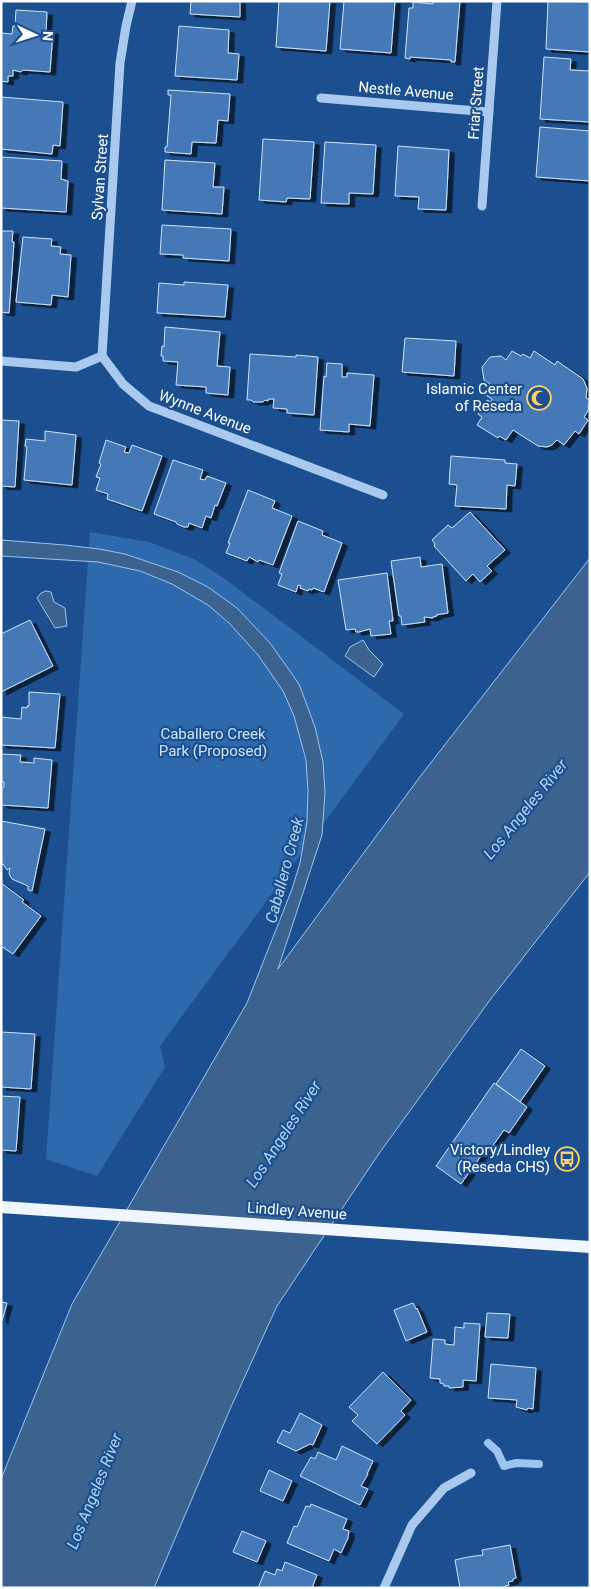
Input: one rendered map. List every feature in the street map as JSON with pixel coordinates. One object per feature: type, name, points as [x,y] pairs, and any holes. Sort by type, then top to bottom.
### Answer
[{"type":"main road","name":"Lindley Avenue","points":[[1,1207],[590,1247]]},
{"type":"street","name":"Sylvan Street","points":[[102,356],[120,63],[132,1]]},
{"type":"street","name":"Friar Street","points":[[482,206],[497,1]]},
{"type":"street","name":"Nestle Avenue","points":[[321,98],[489,112]]},
{"type":"street","points":[[1,361],[76,366],[102,356]]},
{"type":"street","name":"Wynne Avenue","points":[[102,356],[123,384],[149,406],[382,495]]},
{"type":"street","points":[[384,1588],[412,1525],[444,1488],[471,1472]]},
{"type":"green space","name":"Caballero Creek Park (Proposed)","points":[[90,532],[149,542],[194,559],[225,579],[404,714],[160,1046],[165,1067],[97,1176],[46,1159]]},
{"type":"water","name":"Los Angeles River","points":[[1,540],[99,549],[125,554],[178,572],[208,587],[237,608],[270,643],[299,684],[315,727],[323,762],[325,793],[322,835],[278,969],[419,778],[590,558],[590,872],[490,1000],[378,1155],[277,1306],[231,1407],[154,1588],[1,1588],[1,1479],[72,1304],[247,1003],[292,889],[300,863],[307,822],[306,760],[294,716],[283,691],[258,655],[229,623],[208,605],[172,584],[140,571],[98,562],[1,556]]},
{"type":"water","points":[[46,591],[51,592],[54,602],[65,608],[67,626],[55,628],[37,598]]},
{"type":"water","points":[[363,640],[369,650],[383,664],[374,677],[345,656],[350,647]]},
{"type":"building","points":[[191,1],[240,1],[240,17],[190,14]]},
{"type":"building","points":[[279,1],[330,1],[326,51],[276,47]]},
{"type":"building","points":[[344,1],[395,1],[391,53],[340,49]]},
{"type":"building","points":[[433,1],[460,1],[455,62],[451,62],[451,60],[405,58],[409,8],[413,8],[413,2],[433,4]]},
{"type":"building","points":[[548,1],[590,2],[590,52],[546,49]]},
{"type":"building","points":[[16,10],[47,12],[46,31],[53,31],[50,72],[23,70],[21,72],[13,70],[13,76],[8,76],[8,82],[1,81],[1,33],[12,34],[13,26],[15,26]]},
{"type":"building","points":[[179,26],[229,30],[228,53],[239,54],[237,80],[175,76]]},
{"type":"building","points":[[544,57],[571,59],[570,70],[590,71],[590,122],[540,119]]},
{"type":"building","points":[[168,90],[230,94],[228,121],[218,120],[216,143],[192,142],[191,154],[165,152],[171,95],[168,95]]},
{"type":"building","points":[[1,97],[63,102],[60,146],[53,145],[52,154],[1,149]]},
{"type":"building","points":[[540,127],[590,131],[590,181],[536,177]]},
{"type":"building","points":[[263,139],[314,142],[310,199],[287,198],[286,202],[259,200]]},
{"type":"building","points":[[325,142],[376,145],[373,194],[349,193],[349,204],[321,203]]},
{"type":"building","points":[[398,146],[449,150],[446,210],[418,209],[419,197],[395,196]]},
{"type":"building","points":[[1,157],[62,161],[61,179],[68,181],[66,212],[1,208]]},
{"type":"building","points":[[165,160],[215,163],[213,187],[224,187],[222,214],[162,210]]},
{"type":"building","points":[[162,225],[231,229],[229,261],[183,258],[183,255],[160,254]]},
{"type":"building","points":[[1,231],[13,231],[12,242],[14,242],[9,313],[1,312]]},
{"type":"building","points":[[23,237],[52,239],[51,246],[61,247],[60,254],[71,255],[68,297],[52,295],[51,305],[16,302]]},
{"type":"building","points":[[184,282],[228,285],[225,317],[157,313],[159,283],[184,285]]},
{"type":"building","points":[[165,327],[220,332],[217,366],[230,367],[228,395],[206,393],[206,387],[176,385],[178,362],[163,361],[163,356],[161,356],[162,346],[164,347]]},
{"type":"building","points":[[405,338],[456,341],[454,376],[402,372]]},
{"type":"building","name":"Islamic Center of Reseda","points":[[512,351],[530,358],[534,351],[555,365],[557,361],[583,379],[587,388],[586,398],[590,400],[589,409],[584,417],[588,420],[579,434],[575,431],[564,445],[557,440],[547,447],[538,446],[513,430],[506,440],[499,436],[498,438],[477,425],[482,417],[478,414],[487,400],[491,402],[492,399],[484,394],[490,384],[484,380],[482,367],[490,357],[501,356],[506,360]]},
{"type":"building","points":[[250,354],[318,357],[314,415],[287,413],[287,409],[273,408],[274,399],[268,399],[268,401],[265,400],[263,402],[247,400]]},
{"type":"building","points":[[327,363],[342,364],[342,377],[347,377],[347,373],[374,375],[370,426],[349,424],[349,432],[320,430],[324,376],[326,377]]},
{"type":"building","points":[[1,420],[19,421],[15,487],[1,486]]},
{"type":"building","points":[[45,431],[76,435],[72,485],[24,480],[26,439],[45,441]]},
{"type":"building","points":[[106,440],[126,447],[124,452],[129,453],[132,445],[162,456],[142,511],[107,499],[108,494],[96,490],[100,478],[96,477]]},
{"type":"building","points":[[451,456],[505,460],[505,463],[517,464],[515,486],[507,485],[506,509],[455,506],[457,485],[449,484]]},
{"type":"building","points":[[173,460],[203,470],[200,479],[205,480],[207,476],[226,483],[211,518],[206,516],[202,528],[189,523],[188,527],[184,527],[154,514]]},
{"type":"building","points":[[248,490],[275,501],[272,508],[292,516],[273,565],[259,560],[258,562],[249,557],[247,561],[226,553]]},
{"type":"building","points":[[470,512],[505,550],[487,566],[492,571],[480,582],[473,574],[466,581],[434,546],[435,544],[432,540],[448,525],[452,528]]},
{"type":"building","points":[[298,521],[323,531],[322,535],[342,543],[324,592],[313,588],[308,591],[300,588],[301,586],[298,585],[296,592],[278,585],[282,574],[279,573]]},
{"type":"building","points":[[420,557],[421,567],[442,564],[448,613],[436,615],[433,618],[424,617],[425,622],[402,625],[391,561]]},
{"type":"building","points":[[387,573],[393,621],[389,621],[391,634],[371,636],[370,629],[359,632],[356,632],[355,629],[346,630],[338,580]]},
{"type":"building","points":[[30,620],[53,666],[1,692],[1,634]]},
{"type":"building","points":[[29,692],[60,694],[55,748],[1,745],[1,717],[21,719],[22,707],[27,708],[29,706]]},
{"type":"building","points":[[1,754],[21,755],[20,762],[34,763],[34,758],[52,760],[48,808],[1,805],[1,788],[4,787],[4,782],[1,781]]},
{"type":"building","points":[[1,821],[45,829],[32,891],[28,890],[28,886],[12,879],[9,874],[10,868],[7,870],[3,864],[1,865]]},
{"type":"building","points":[[1,883],[24,900],[22,902],[41,916],[13,954],[1,946]]},
{"type":"building","points":[[1,1032],[35,1034],[31,1089],[1,1087]]},
{"type":"building","points":[[521,1049],[545,1066],[520,1102],[496,1084]]},
{"type":"building","points":[[494,1083],[527,1107],[509,1133],[504,1130],[489,1151],[486,1149],[461,1184],[436,1166]]},
{"type":"building","points":[[1,1096],[20,1097],[16,1151],[1,1150]]},
{"type":"building","points":[[1,1302],[7,1303],[2,1321],[1,1320]]},
{"type":"building","points":[[413,1303],[427,1332],[406,1341],[394,1310]]},
{"type":"building","points":[[487,1313],[510,1314],[508,1338],[485,1337]]},
{"type":"building","points":[[464,1323],[480,1324],[476,1381],[463,1380],[463,1387],[449,1388],[449,1386],[444,1386],[444,1384],[440,1383],[440,1379],[430,1378],[433,1339],[445,1340],[445,1344],[454,1345],[455,1327],[464,1328]]},
{"type":"building","points":[[491,1364],[536,1368],[533,1409],[528,1408],[527,1410],[516,1407],[517,1400],[488,1398]]},
{"type":"building","points":[[383,1372],[411,1400],[401,1411],[405,1415],[377,1444],[352,1421],[358,1415],[349,1407]]},
{"type":"building","points":[[300,1413],[322,1425],[313,1445],[310,1444],[296,1451],[277,1442],[283,1430],[290,1433]]},
{"type":"building","points":[[342,1446],[373,1461],[361,1486],[368,1489],[360,1505],[300,1476],[311,1457],[315,1459],[318,1452],[336,1460]]},
{"type":"building","points":[[269,1470],[292,1481],[283,1501],[260,1491]]},
{"type":"building","points":[[311,1504],[347,1519],[343,1529],[349,1531],[348,1538],[341,1553],[334,1549],[329,1561],[287,1543],[294,1526],[297,1527],[306,1506],[310,1507]]},
{"type":"building","points":[[242,1531],[266,1541],[257,1562],[233,1552]]},
{"type":"building","points":[[510,1545],[516,1578],[508,1582],[509,1585],[505,1586],[506,1588],[460,1588],[455,1560],[483,1555],[482,1550]]},
{"type":"building","points":[[285,1562],[317,1575],[312,1588],[258,1588],[265,1571],[275,1575],[277,1569],[282,1571]]},
{"type":"waterway","points":[[488,1443],[497,1451],[504,1466],[516,1463],[539,1464]]},
{"type":"place","name":"Islamic Center of Reseda","points":[[539,398]]},
{"type":"place","name":"Victory/Lindley (Reseda CHS)","points":[[567,1159]]},
{"type":"water label","name":"Caballero Creek","points":[[284,870]]}]
